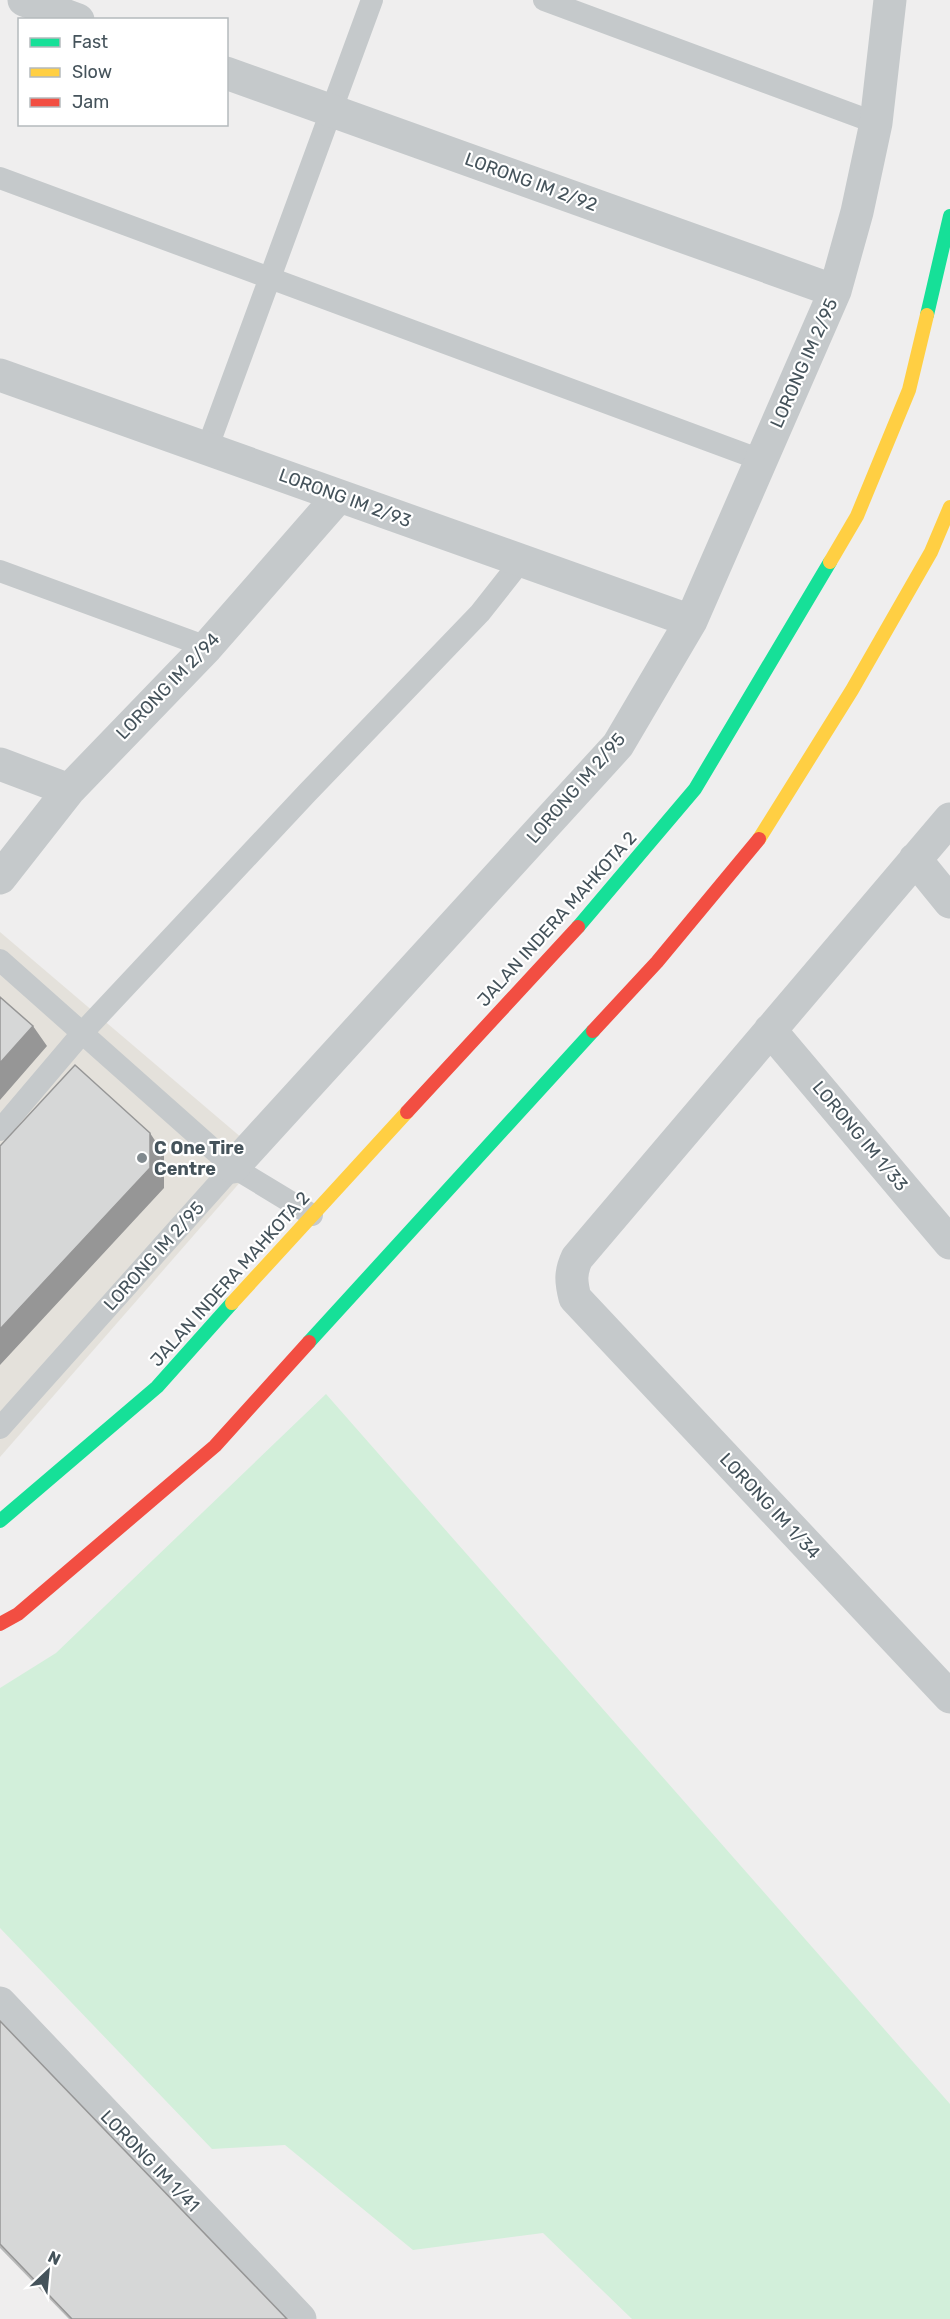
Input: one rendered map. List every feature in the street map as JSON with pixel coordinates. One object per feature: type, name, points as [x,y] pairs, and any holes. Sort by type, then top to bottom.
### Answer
[{"type":"street","points":[[24,0],[73,18]]},
{"type":"street","name":"LORONG IM 2/95","points":[[233,1167],[618,745],[691,621],[835,291],[857,212],[876,123],[890,0]]},
{"type":"street","name":"LORONG IM 2/92","points":[[228,74],[835,291]]},
{"type":"street","name":"JALAN INDERA MAHKOTA 2","points":[[0,1521],[157,1388],[312,1215],[595,908],[695,789],[781,648],[857,516],[909,390],[950,216]]},
{"type":"street","name":"LORONG IM 2/93","points":[[0,375],[691,621]]},
{"type":"street","name":"LORONG IM 2/94","points":[[0,878],[69,790],[207,647],[339,496]]},
{"type":"street","points":[[0,1624],[18,1614],[215,1446],[375,1268],[657,962],[762,837],[852,690],[931,552],[950,507]]},
{"type":"street","points":[[0,764],[69,790]]},
{"type":"street","name":"LORONG IM 1/34","points":[[950,819],[577,1258],[572,1270],[571,1283],[575,1298],[950,1697]]},
{"type":"street","points":[[915,859],[950,902]]},
{"type":"street","name":"LORONG IM 1/33","points":[[770,1030],[950,1243]]},
{"type":"street","name":"LORONG IM 1/41","points":[[0,2003],[300,2319]]},
{"type":"lane","points":[[207,449],[372,0]]},
{"type":"lane","points":[[544,0],[876,123]]},
{"type":"lane","points":[[0,178],[761,460]]},
{"type":"lane","points":[[0,1130],[83,1032],[480,613],[521,561]]},
{"type":"lane","points":[[0,571],[207,647]]},
{"type":"lane","points":[[0,960],[233,1167],[312,1215]]},
{"type":"lane","name":"LORONG IM 2/95","points":[[0,1428],[233,1167]]},
{"type":"shaded area","points":[[0,932],[263,1156],[0,1457]]},
{"type":"green space","points":[[326,1394],[950,2104],[950,2319],[632,2319],[543,2233],[413,2250],[285,2145],[212,2149],[0,1928],[0,1688],[56,1653]]},
{"type":"building","points":[[0,997],[33,1026],[0,1063]]},
{"type":"building","points":[[75,1065],[150,1133],[150,1168],[0,1329],[0,1146]]},
{"type":"building","points":[[0,2021],[287,2319],[72,2319],[0,2244]]},
{"type":"traffic: fast","points":[[927,315],[950,216]]},
{"type":"traffic: fast","points":[[578,927],[695,789],[830,562]]},
{"type":"traffic: fast","points":[[309,1342],[593,1031]]},
{"type":"traffic: fast","points":[[0,1521],[157,1387],[232,1303]]},
{"type":"traffic: slow","points":[[830,562],[857,516],[909,390],[927,315]]},
{"type":"traffic: slow","points":[[759,839],[852,690],[931,552],[950,507]]},
{"type":"traffic: slow","points":[[232,1303],[407,1112]]},
{"type":"traffic: jam","points":[[593,1031],[657,962],[759,839]]},
{"type":"traffic: jam","points":[[407,1112],[578,927]]},
{"type":"traffic: jam","points":[[0,1624],[18,1614],[215,1446],[309,1342]]},
{"type":"place","name":"C One Tire Centre","points":[[142,1158]]}]
